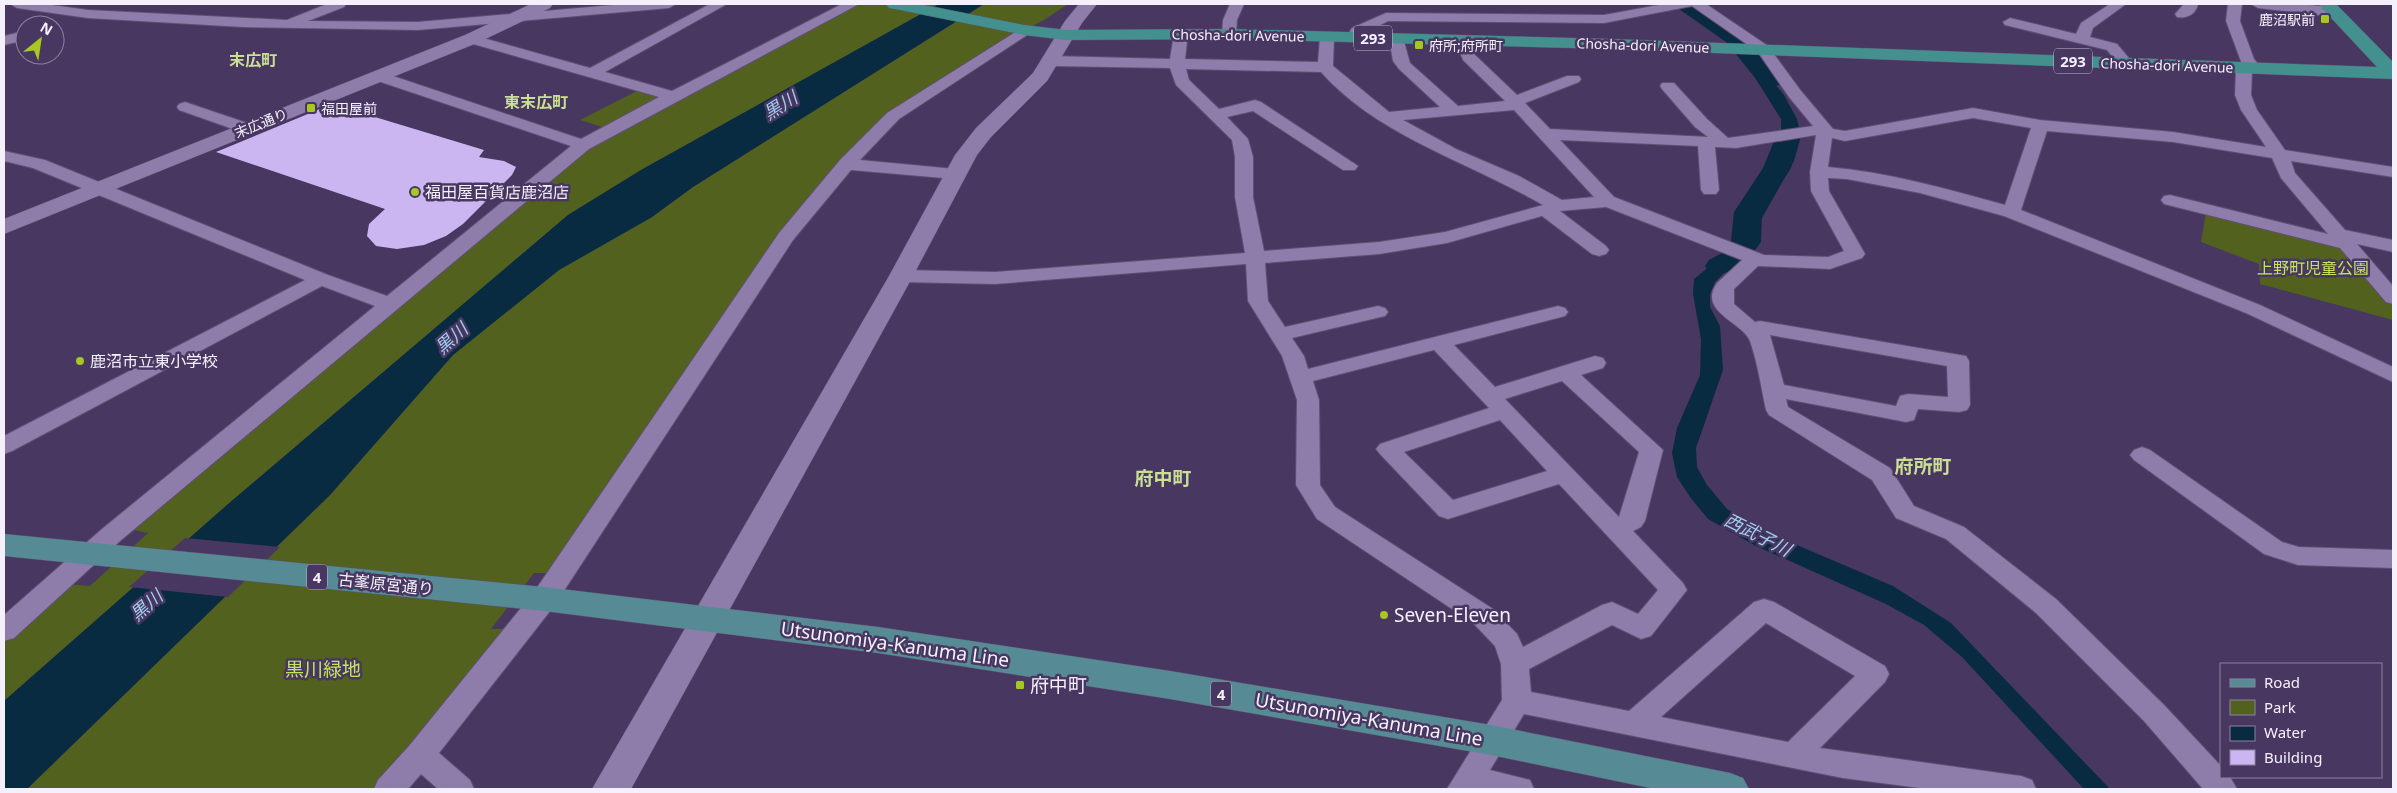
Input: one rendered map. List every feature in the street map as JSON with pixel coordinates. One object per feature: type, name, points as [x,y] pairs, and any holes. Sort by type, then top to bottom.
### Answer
[{"type":"highway","name":"Chosha-dori Avenue","points":[[895,4],[1024,30],[1066,35],[1229,34],[1396,38],[1758,49],[2393,73]]},
{"type":"highway","name":"293","points":[[2331,9],[2393,73]]},
{"type":"main road","name":"古峯原宮通り","points":[[4,546],[539,599],[708,619]]},
{"type":"main road","name":"Utsunomiya-Kanuma Line","points":[[708,619],[1029,663],[1491,740],[1730,789]]},
{"type":"street","points":[[16,4],[88,14],[284,25],[418,26],[669,4]]},
{"type":"street","points":[[284,25],[340,4]]},
{"type":"street","name":"末広通り","points":[[4,227],[470,39],[544,4]]},
{"type":"street","points":[[594,72],[720,4]]},
{"type":"street","points":[[4,631],[96,555],[111,535],[388,304],[583,145],[673,96],[852,4]]},
{"type":"street","points":[[611,789],[978,136],[1038,79],[1052,61],[1075,18],[1088,4]]},
{"type":"street","points":[[1229,34],[1230,20],[1236,4]]},
{"type":"street","points":[[1462,40],[1468,56],[1516,103],[1608,201],[1681,228],[1761,261],[1830,263],[1855,254],[1820,191],[1819,172],[1825,131],[1758,49],[1697,4]]},
{"type":"street","points":[[2082,40],[2086,26],[2119,4]]},
{"type":"street","points":[[2235,4],[2233,21],[2247,60],[2248,68],[2243,95],[2249,110],[2279,153],[2286,174],[2341,239],[2390,292]]},
{"type":"street","points":[[2258,4],[2331,9]]},
{"type":"street","points":[[1358,37],[1357,31],[1386,17],[1604,20],[1680,5]]},
{"type":"street","points":[[65,22],[88,14]]},
{"type":"street","points":[[2010,22],[2112,47],[2125,63]]},
{"type":"street","points":[[389,789],[420,755],[539,599],[786,238],[846,164],[893,116],[1024,30]]},
{"type":"street","points":[[1181,34],[1177,64],[1182,82],[1240,139],[1244,157],[1244,197],[1255,257],[1258,301],[1293,356],[1308,400],[1308,485],[1326,513],[1483,616],[1507,641],[1515,664],[1517,701],[1465,784],[1518,789]]},
{"type":"street","points":[[1327,37],[1325,67],[1334,77],[1385,117],[1450,153],[1513,180],[1552,208],[1599,250]]},
{"type":"street","points":[[1396,38],[1401,61],[1404,66],[1453,110]]},
{"type":"street","points":[[470,39],[594,72],[673,96]]},
{"type":"street","points":[[1052,61],[1325,67]]},
{"type":"street","points":[[378,76],[583,145]]},
{"type":"street","points":[[1385,117],[1516,103],[1573,79]]},
{"type":"street","points":[[1668,86],[1701,123],[1720,138],[1713,142]]},
{"type":"street","points":[[1217,115],[1255,105],[1349,166]]},
{"type":"street","points":[[185,106],[248,129]]},
{"type":"street","points":[[1545,134],[1736,144],[1825,131],[1845,136],[1973,114],[2040,125],[2173,137],[2393,172]]},
{"type":"street","points":[[2011,212],[2018,197],[2040,125]]},
{"type":"street","points":[[1710,190],[1713,142]]},
{"type":"street","points":[[4,156],[39,164],[321,279],[388,304]]},
{"type":"street","points":[[846,164],[955,174]]},
{"type":"street","points":[[1819,172],[1847,174],[1922,188],[2011,212],[2253,309],[2393,374]]},
{"type":"street","points":[[2170,200],[2341,239],[2393,246]]},
{"type":"street","points":[[901,276],[995,278],[1379,248],[1437,239],[1552,208],[1608,201]]},
{"type":"street","points":[[1755,258],[1724,287],[1723,300],[1725,306],[1759,336]]},
{"type":"street","points":[[4,446],[321,279]]},
{"type":"street","points":[[1280,335],[1378,312]]},
{"type":"street","points":[[1300,377],[1558,312]]},
{"type":"street","points":[[1773,390],[1906,415],[1908,401],[1959,405],[1958,361],[1760,327],[1759,336],[1777,410],[1881,474],[1906,512],[1955,533],[2046,606],[2154,714],[2222,789]]},
{"type":"street","points":[[1439,342],[1674,590],[1640,629],[1612,612],[1515,664]]},
{"type":"street","points":[[1564,474],[1448,510],[1388,448],[1497,404],[1565,372],[1595,363]]},
{"type":"street","points":[[1565,372],[1651,450],[1632,521],[1616,529]]},
{"type":"street","points":[[2142,455],[2273,548],[2298,556],[2393,559]]},
{"type":"street","points":[[1634,724],[1764,609],[1875,674],[1794,755]]},
{"type":"street","points":[[1517,701],[1843,765],[2021,789]]},
{"type":"street","points":[[420,755],[459,789]]},
{"type":"green space","points":[[857,4],[939,4],[641,170],[568,215],[227,505],[4,701],[4,641],[67,584],[90,586],[148,533],[129,529],[584,150]]},
{"type":"green space","name":"黒川緑地","points":[[984,4],[1068,4],[1044,20],[986,50],[923,92],[846,159],[551,573],[534,573],[491,629],[509,629],[461,693],[378,789],[27,789],[330,495],[453,355],[559,270],[652,217],[693,187]]},
{"type":"green space","points":[[637,91],[658,97],[602,127],[580,120]]},
{"type":"green space","name":"上野町児童公園","points":[[2206,212],[2342,247],[2393,304],[2393,320],[2260,284],[2259,264],[2201,242]]},
{"type":"water","name":"黒川","points":[[939,4],[984,4],[693,187],[652,217],[559,270],[453,355],[330,495],[27,789],[4,789],[4,701],[227,505],[568,215],[641,170]]},
{"type":"water","points":[[1676,4],[1685,4],[1752,56],[1784,95],[1797,119],[1801,136],[1794,161],[1762,218],[1749,248],[1715,282],[1710,294],[1710,307],[1720,326],[1723,370],[1696,448],[1697,467],[1707,485],[1727,509],[1766,532],[1893,586],[1951,623],[2110,789],[2084,789],[1962,657],[1924,625],[1886,604],[1756,546],[1708,519],[1677,477],[1672,453],[1677,428],[1700,375],[1701,339],[1693,294],[1694,279],[1741,241],[1749,227],[1748,212],[1764,195],[1769,173],[1781,140],[1781,119],[1752,73],[1723,37]]},
{"type":"pier","points":[[185,538],[280,547],[228,597],[129,587]]},
{"type":"building","name":"福田屋百貨店鹿沼店","points":[[332,104],[484,150],[479,157],[504,161],[516,167],[512,175],[463,224],[446,236],[424,245],[397,249],[376,246],[367,236],[369,224],[385,209],[216,152]]},
{"type":"waterway","name":"西武子川","points":[[1687,4],[1734,37],[1770,80]]},
{"type":"waterway","name":"西武子川","points":[[1720,266],[1733,259],[1746,242],[1748,212],[1777,168],[1786,140]]},
{"type":"place","name":"鹿沼駅前","points":[[2325,19]]},
{"type":"place","name":"府所;府所町","points":[[1419,45]]},
{"type":"place","name":"福田屋前","points":[[311,108]]},
{"type":"place","name":"福田屋百貨店鹿沼店","points":[[415,192]]},
{"type":"place","name":"鹿沼市立東小学校","points":[[80,361]]},
{"type":"place","name":"Seven-Eleven","points":[[1384,615]]},
{"type":"place","name":"府中町","points":[[1020,685]]},
{"type":"district","name":"末広町","points":[[253,60]]},
{"type":"district","name":"東末広町","points":[[536,102]]},
{"type":"district","name":"府所町","points":[[1923,466]]},
{"type":"district","name":"府中町","points":[[1163,478]]}]
